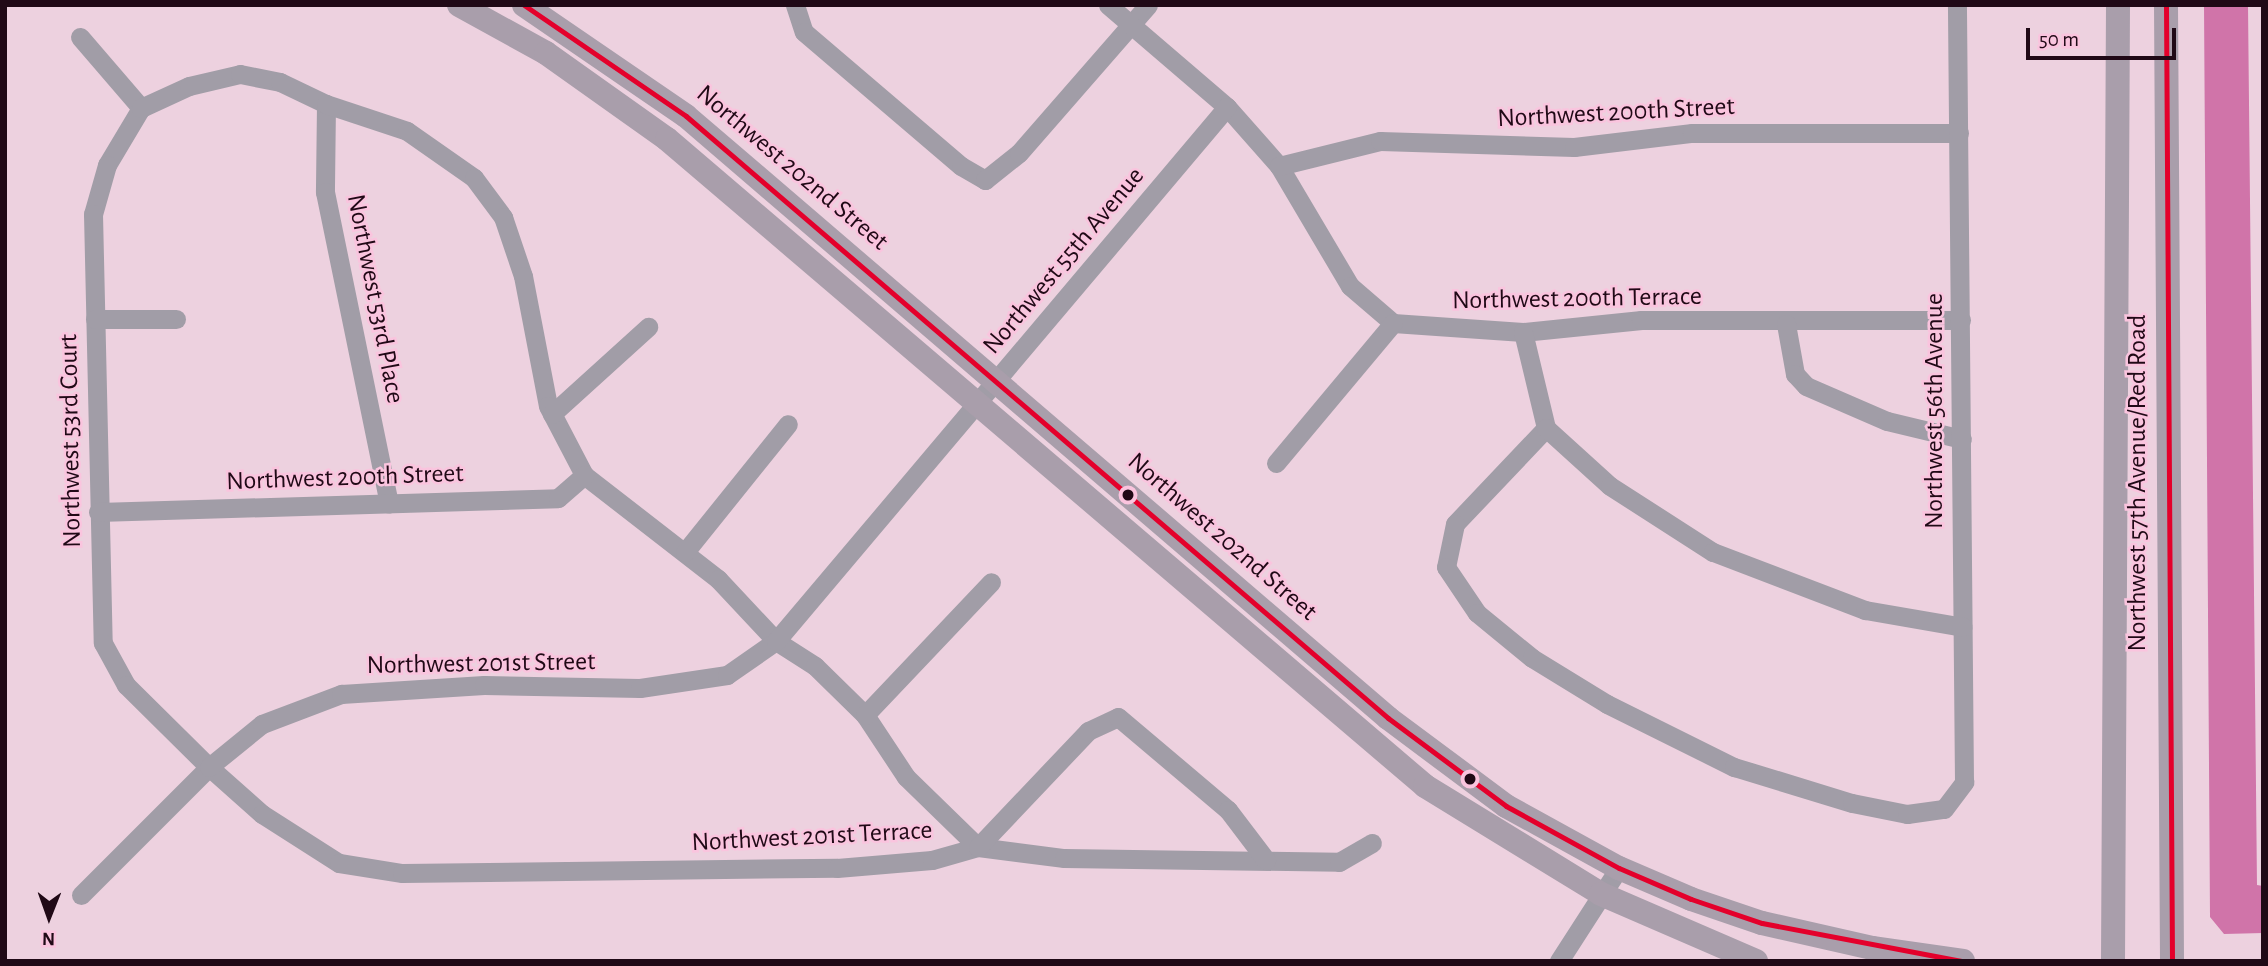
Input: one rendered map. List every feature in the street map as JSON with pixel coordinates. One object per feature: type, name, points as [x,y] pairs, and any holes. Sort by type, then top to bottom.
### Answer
[{"type":"main road","points":[[459,5],[546,53],[667,139],[1424,786],[1601,894],[1756,961]]},
{"type":"main road","name":"Northwest 202nd Street","points":[[524,5],[686,116],[1443,762],[1506,806],[1619,868],[1762,923],[1872,948],[1963,961]]},
{"type":"main road","name":"Northwest 57th Avenue/Red Road","points":[[2113,961],[2118,5]]},
{"type":"main road","name":"Northwest 57th Avenue/Red Road","points":[[2166,5],[2172,961]]},
{"type":"street","points":[[794,5],[804,32],[961,166],[985,180],[1019,153],[1129,22],[1148,5]]},
{"type":"street","points":[[1108,5],[1227,107],[1279,166],[1350,286],[1393,323],[1276,463]]},
{"type":"street","name":"Northwest 56th Avenue","points":[[1545,428],[1455,524],[1446,567],[1477,613],[1532,658],[1607,704],[1722,761],[1852,803],[1908,814],[1944,808],[1965,782],[1957,5]]},
{"type":"street","points":[[79,37],[141,107],[190,86],[240,74],[280,82],[326,104],[407,131],[474,178],[503,217],[523,276],[552,414],[584,475],[685,552],[776,641],[815,666],[865,715],[906,777],[978,847],[1088,731],[1118,717],[1228,810],[1266,860]]},
{"type":"street","name":"Northwest 53rd Place","points":[[326,104],[325,192],[389,503]]},
{"type":"street","name":"Northwest 53rd Court","points":[[141,107],[107,165],[93,214],[103,643],[126,685],[209,767],[262,814]]},
{"type":"street","name":"Northwest 55th Avenue","points":[[776,641],[1227,107]]},
{"type":"street","name":"Northwest 200th Street","points":[[1279,166],[1380,141],[1574,147],[1692,133],[1959,133]]},
{"type":"street","points":[[95,319],[176,319]]},
{"type":"street","name":"Northwest 200th Terrace","points":[[1393,323],[1523,332],[1641,320],[1786,324],[1961,320]]},
{"type":"street","points":[[1786,324],[1795,373],[1806,386],[1887,421],[1962,439]]},
{"type":"street","points":[[552,414],[648,327]]},
{"type":"street","points":[[1523,332],[1545,428],[1610,486],[1713,552],[1865,610],[1963,626]]},
{"type":"street","points":[[685,552],[788,424]]},
{"type":"street","name":"Northwest 200th Street","points":[[98,512],[558,498],[584,475]]},
{"type":"street","points":[[865,715],[991,582]]},
{"type":"street","name":"Northwest 201st Street","points":[[81,895],[209,767],[262,724],[341,694],[484,685],[640,688],[727,675],[776,641]]},
{"type":"street","name":"Northwest 201st Terrace","points":[[262,814],[339,863],[402,873],[837,868],[932,860],[978,847],[1064,858],[1339,862],[1372,843]]},
{"type":"street","points":[[1559,961],[1619,868]]},
{"type":"shaded area","points":[[2204,5],[2248,5],[2257,885],[2263,886],[2263,933],[2224,934],[2210,917]]},
{"type":"transit line","points":[[524,5],[686,116],[1388,718],[1506,806],[1619,868],[1691,899],[1762,923],[1961,961]]},
{"type":"transit line","points":[[2166,5],[2172,961]]}]
